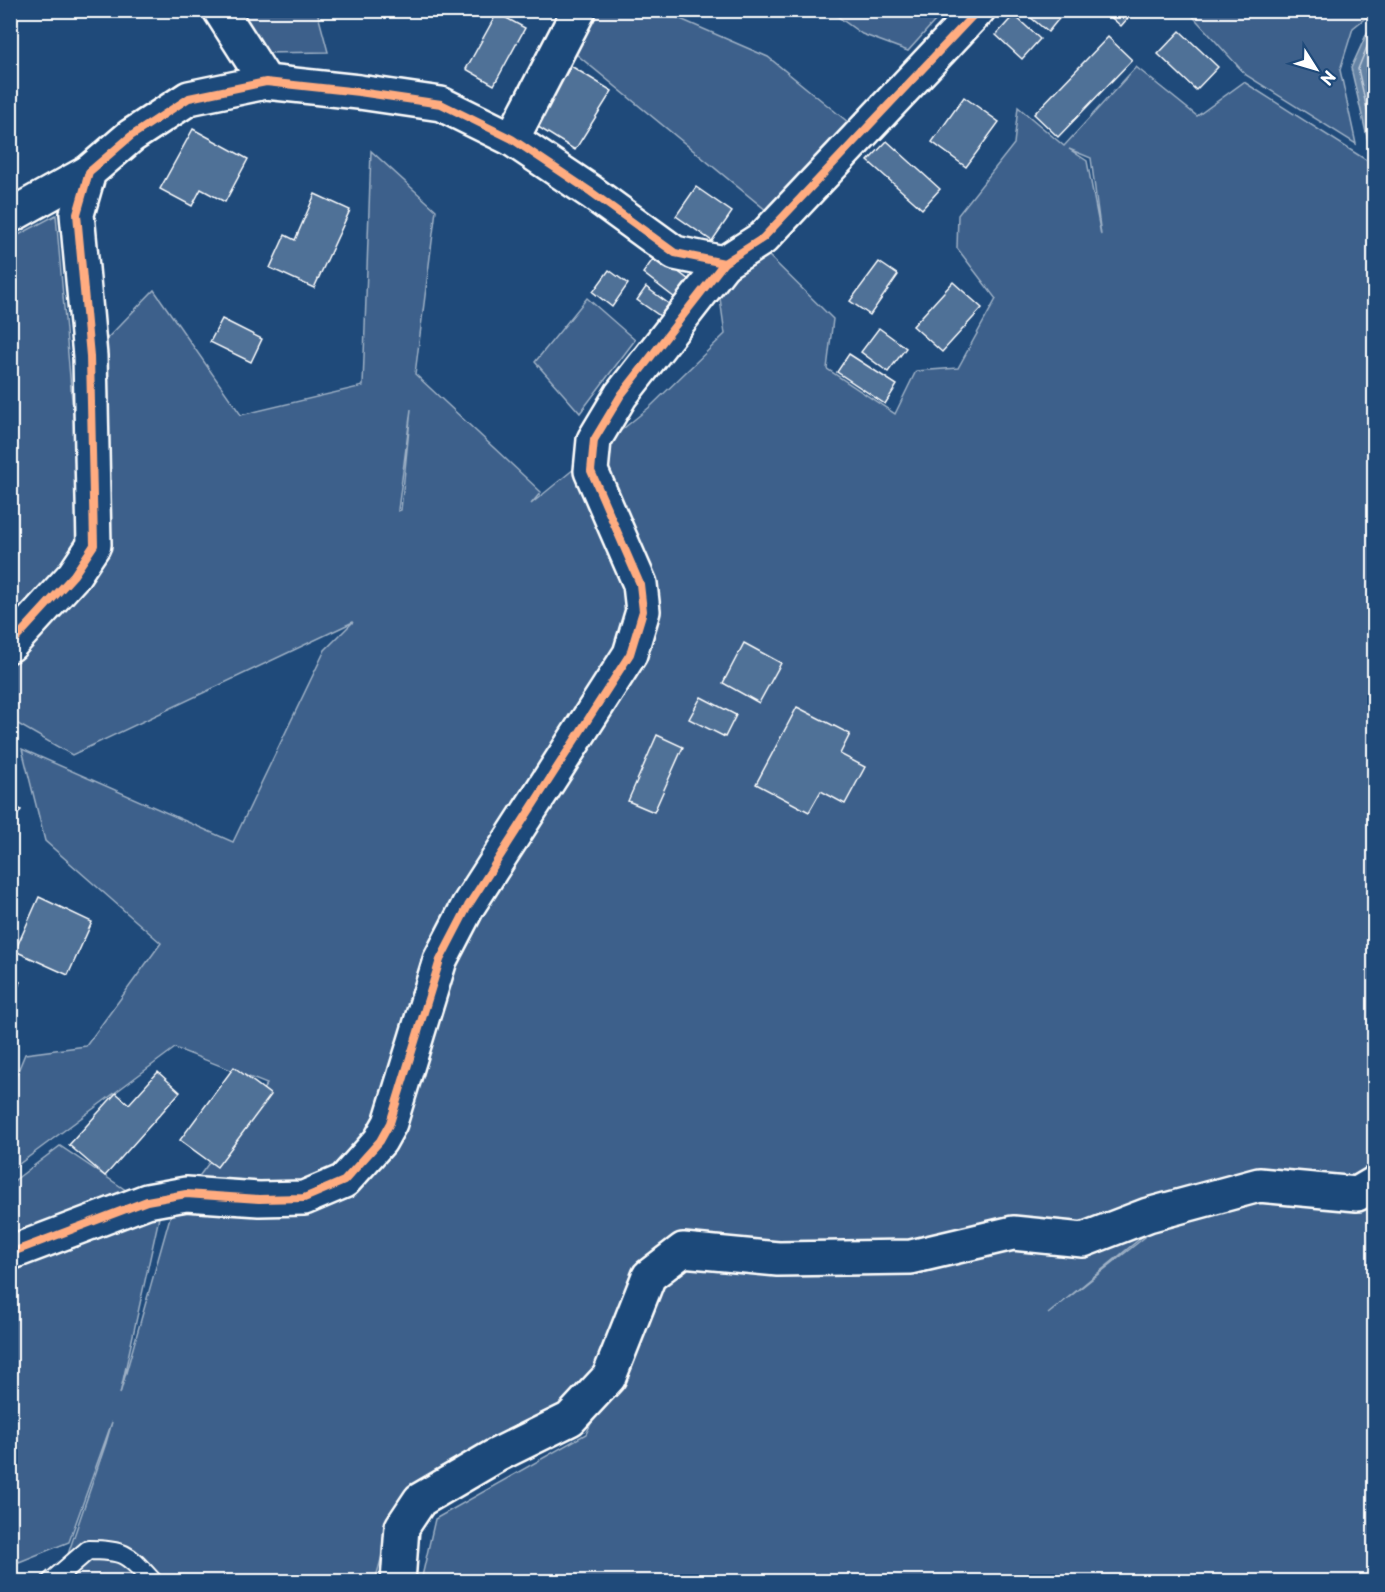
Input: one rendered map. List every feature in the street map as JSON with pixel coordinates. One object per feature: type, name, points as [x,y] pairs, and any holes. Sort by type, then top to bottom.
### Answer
[{"type":"street","points":[[220,10],[266,82]]},
{"type":"street","points":[[512,139],[579,10]]},
{"type":"street","points":[[10,1253],[147,1202],[186,1194],[260,1199],[304,1198],[344,1181],[380,1141],[390,1123],[440,960],[468,906],[630,654],[644,611],[640,584],[591,471],[594,440],[621,395],[724,263],[763,238],[978,10]]},
{"type":"street","points":[[10,216],[89,172],[132,136],[189,98],[266,82],[441,104],[512,139],[591,192],[675,253],[724,263]]},
{"type":"street","points":[[10,645],[74,575],[94,544],[90,356],[76,214],[89,172]]},
{"type":"street","points":[[398,1581],[402,1527],[420,1500],[497,1455],[570,1419],[609,1377],[649,1276],[683,1250],[778,1259],[911,1257],[1013,1233],[1083,1240],[1148,1215],[1258,1185],[1357,1194],[1374,1184]]},
{"type":"lane","points":[[51,1581],[88,1550],[107,1550],[127,1554],[153,1581]]},
{"type":"shaded area","points":[[241,11],[317,11],[328,52],[263,53]]},
{"type":"shaded area","points":[[593,11],[662,11],[768,57],[848,122],[772,215],[570,49]]},
{"type":"shaded area","points":[[830,11],[944,11],[908,51],[862,34]]},
{"type":"shaded area","points":[[1188,11],[1374,11],[1353,28],[1340,70],[1356,144],[1246,75]]},
{"type":"shaded area","points":[[1136,67],[1197,116],[1244,82],[1374,165],[1374,1581],[421,1581],[435,1519],[586,1434],[655,1289],[580,1409],[397,1502],[375,1581],[68,1581],[68,1554],[112,1422],[69,1542],[19,1562],[11,1549],[11,1183],[60,1146],[160,1213],[120,1394],[176,1196],[186,1194],[267,1084],[175,1048],[11,1170],[11,1088],[25,1054],[86,1046],[161,943],[45,841],[22,749],[233,842],[325,650],[353,622],[72,755],[11,720],[11,655],[97,554],[90,356],[154,290],[241,415],[363,386],[371,151],[436,210],[415,374],[541,492],[531,504],[651,406],[725,334],[719,291],[765,252],[833,319],[827,369],[895,414],[916,371],[958,368],[996,299],[957,248],[958,215],[1014,144],[1018,107],[1064,146]],"holes":[[[1069,149],[1091,158],[1101,235],[1087,161]],[[411,409],[401,510],[398,511]],[[1121,1228],[1145,1237],[1048,1314],[1142,1237]]]},
{"type":"shaded area","points":[[56,215],[84,539],[11,625],[11,239]]},
{"type":"shaded area","points":[[587,298],[635,340],[580,413],[535,362]]},
{"type":"water","points":[[1374,26],[1374,167],[1351,68],[1367,33]]},
{"type":"building","points":[[1026,10],[1066,10],[1048,32],[1024,12]]},
{"type":"building","points":[[1109,10],[1135,10],[1121,26],[1106,13]]},
{"type":"building","points":[[497,13],[525,28],[494,85],[466,69]]},
{"type":"building","points":[[1014,15],[1040,39],[1022,59],[996,35]]},
{"type":"building","points":[[1180,31],[1218,67],[1196,90],[1158,54]]},
{"type":"building","points":[[1108,37],[1132,60],[1058,137],[1034,114]]},
{"type":"building","points":[[571,66],[612,91],[575,150],[535,125]]},
{"type":"building","points":[[964,97],[999,122],[966,167],[932,142]]},
{"type":"building","points":[[193,129],[248,159],[225,202],[201,189],[192,206],[160,189]]},
{"type":"building","points":[[887,141],[940,189],[922,209],[868,161]]},
{"type":"building","points":[[696,187],[732,212],[712,241],[676,216]]},
{"type":"building","points":[[315,194],[350,210],[314,288],[270,268],[285,235],[295,240]]},
{"type":"building","points":[[656,255],[689,280],[675,298],[643,273]]},
{"type":"building","points":[[879,262],[898,275],[870,315],[850,301]]},
{"type":"building","points":[[609,270],[628,284],[612,307],[593,292]]},
{"type":"building","points":[[953,282],[982,308],[942,352],[913,326]]},
{"type":"building","points":[[646,287],[669,304],[660,316],[637,300]]},
{"type":"building","points":[[222,319],[262,339],[251,362],[210,342]]},
{"type":"building","points":[[879,328],[906,348],[888,372],[861,352]]},
{"type":"building","points":[[849,354],[897,385],[885,404],[837,372]]},
{"type":"building","points":[[744,643],[781,663],[759,703],[723,683]]},
{"type":"building","points":[[701,697],[736,715],[725,737],[689,719]]},
{"type":"building","points":[[797,707],[850,734],[840,754],[865,767],[845,804],[821,791],[809,812],[756,784]]},
{"type":"building","points":[[657,735],[683,747],[654,812],[628,801]]},
{"type":"building","points":[[10,802],[21,810],[10,825]]},
{"type":"building","points":[[39,897],[92,922],[68,975],[15,951]]},
{"type":"building","points":[[10,978],[20,982],[10,1008]]},
{"type":"building","points":[[234,1067],[271,1095],[217,1167],[180,1140]]},
{"type":"building","points":[[158,1072],[180,1092],[105,1176],[69,1145],[116,1093],[129,1104]]},
{"type":"cycle path","points":[[10,645],[74,575],[94,545],[90,356],[77,214],[89,172],[131,136],[189,98],[266,82],[441,104],[512,139],[591,192],[675,253],[724,263],[763,238],[978,10]]},
{"type":"cycle path","points":[[10,1253],[147,1201],[186,1194],[259,1199],[304,1198],[344,1181],[380,1141],[390,1123],[440,960],[468,906],[630,654],[643,611],[640,584],[591,471],[594,440],[621,395],[724,263]]}]
